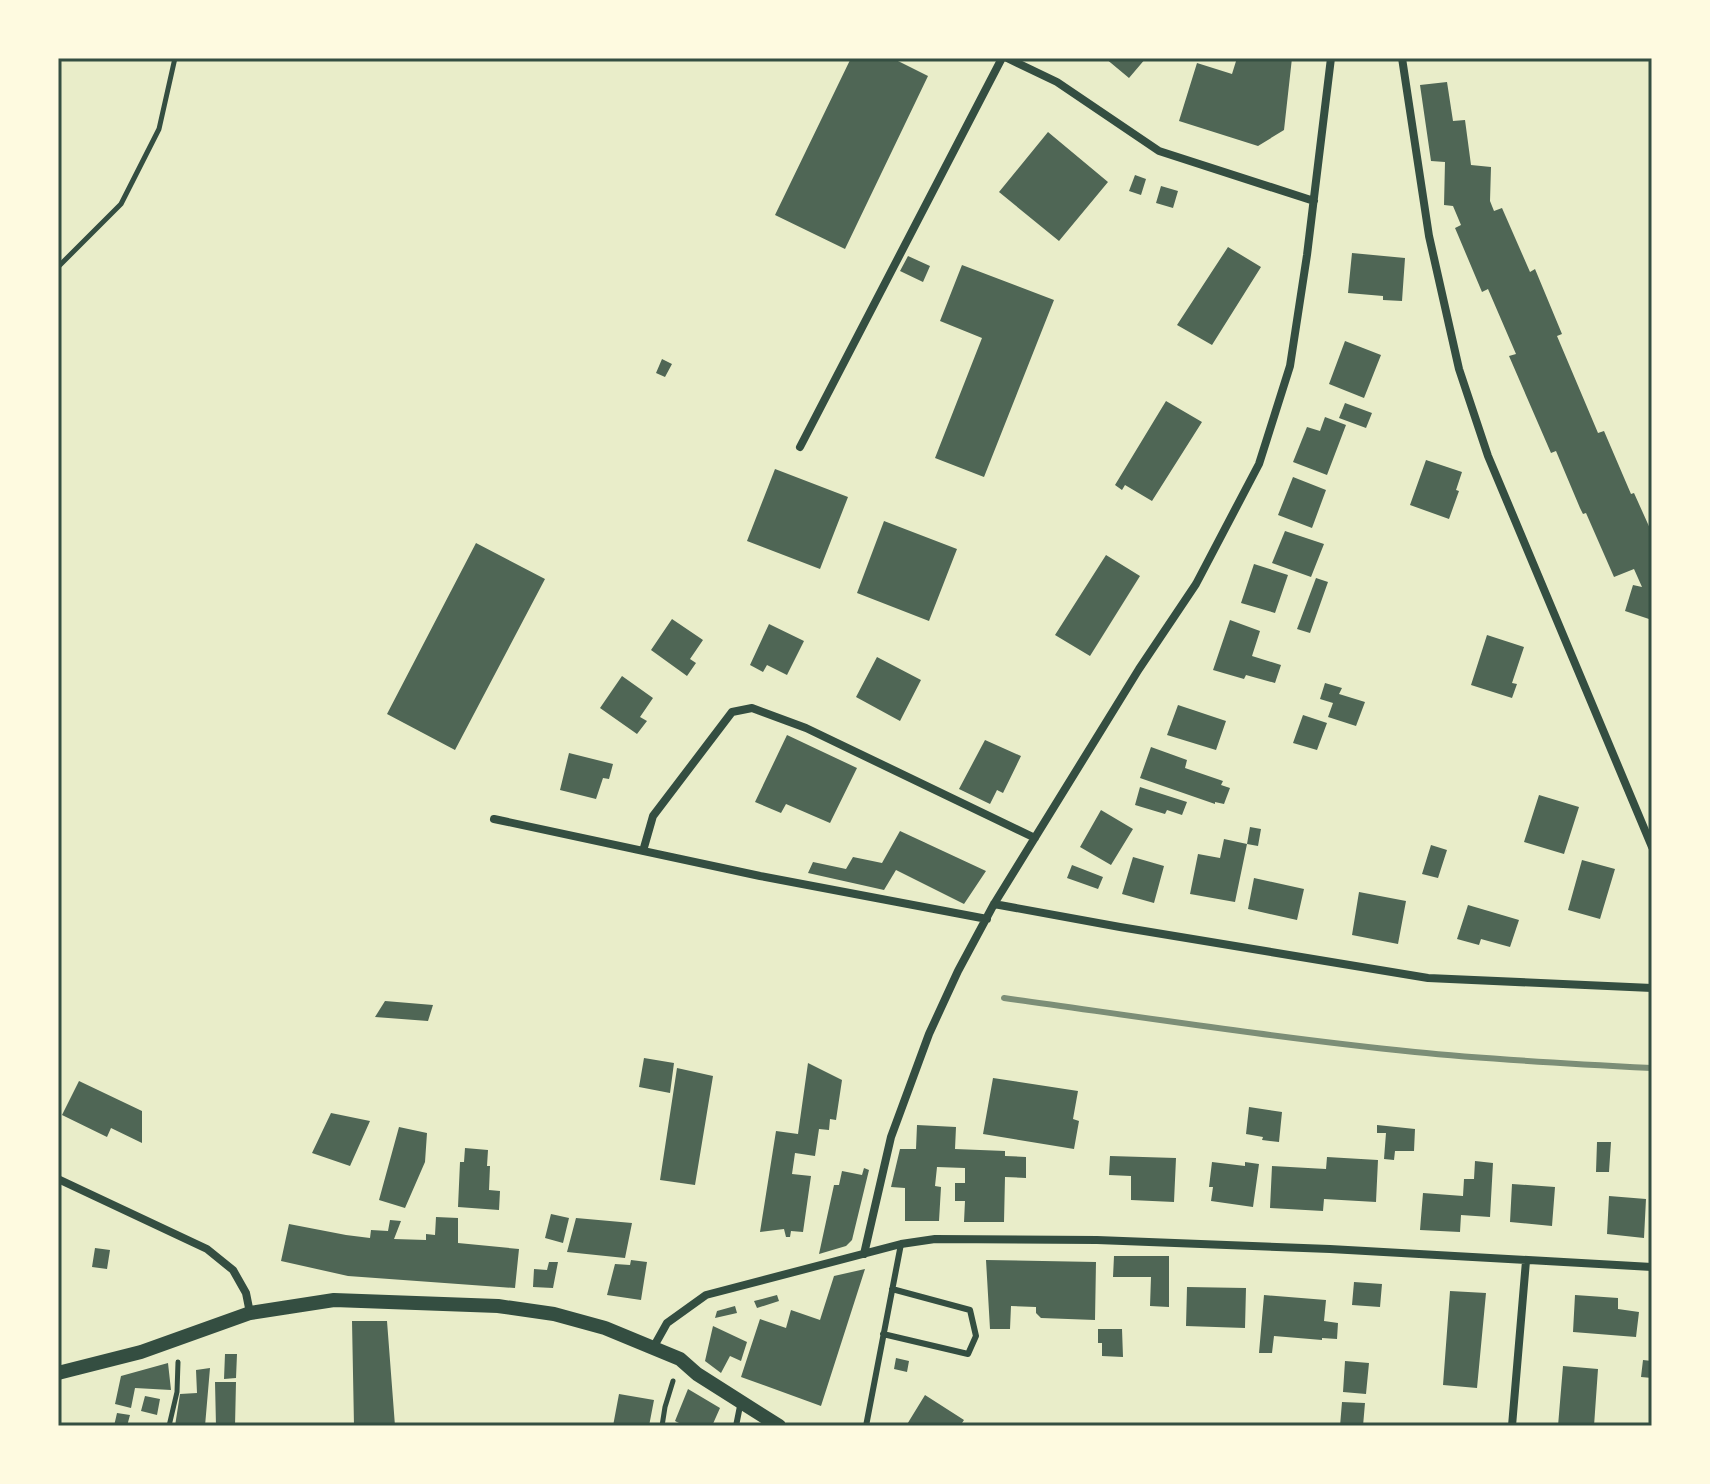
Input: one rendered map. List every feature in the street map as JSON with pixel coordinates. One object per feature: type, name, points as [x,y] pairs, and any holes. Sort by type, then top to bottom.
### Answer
[{"type":"street","points":[[800,447],[1004,58],[1057,82],[1159,151],[1314,201]]},
{"type":"street","points":[[864,1254],[891,1137],[929,1034],[958,971],[994,904],[1139,669],[1196,584],[1259,464],[1290,366],[1331,58]]},
{"type":"street","points":[[1402,58],[1429,236],[1459,369],[1488,456],[1652,847]]},
{"type":"street","points":[[643,851],[653,816],[732,712],[752,708],[806,728],[1035,838]]},
{"type":"street","points":[[494,819],[760,876],[987,919]]},
{"type":"street","points":[[994,904],[1428,978],[1652,988]]},
{"type":"street","points":[[58,1179],[207,1249],[233,1270],[246,1293],[250,1313]]},
{"type":"street","points":[[653,1349],[667,1323],[706,1295],[901,1244],[935,1239],[1097,1240],[1330,1249],[1652,1267]]},
{"type":"street","points":[[1512,1426],[1526,1261]]},
{"type":"street","points":[[58,1373],[141,1352],[250,1313],[334,1300],[498,1306],[554,1314],[605,1328],[680,1359],[697,1374],[779,1426]]},
{"type":"lane","points":[[866,1426],[901,1244]]},
{"type":"lane","points":[[883,1334],[968,1354],[976,1336],[970,1310],[892,1289]]},
{"type":"lane","points":[[736,1426],[741,1401]]},
{"type":"path","points":[[58,267],[121,204],[159,129],[175,58]]},
{"type":"path","points":[[169,1426],[177,1392],[180,1337]]},
{"type":"path","points":[[662,1426],[680,1359]]},
{"type":"building","points":[[851,58],[892,58],[928,76],[845,249],[775,215]]},
{"type":"building","points":[[1105,58],[1146,58],[1129,78]]},
{"type":"building","points":[[1237,58],[1292,58],[1284,130],[1258,146],[1179,121],[1197,63],[1232,74]]},
{"type":"building","points":[[1447,82],[1453,121],[1465,120],[1471,165],[1491,167],[1490,201],[1494,211],[1502,208],[1530,272],[1535,269],[1562,334],[1557,336],[1598,433],[1604,431],[1652,533],[1652,620],[1625,611],[1633,585],[1642,587],[1634,569],[1614,577],[1556,451],[1551,453],[1509,356],[1516,354],[1488,289],[1482,292],[1455,228],[1461,225],[1453,206],[1444,205],[1445,162],[1431,161],[1420,85]]},
{"type":"building","points":[[1048,132],[1108,182],[1059,241],[999,192]]},
{"type":"building","points":[[1135,175],[1146,179],[1141,195],[1129,191]]},
{"type":"building","points":[[1161,186],[1178,191],[1173,208],[1156,203]]},
{"type":"building","points":[[1228,247],[1261,267],[1212,345],[1177,325]]},
{"type":"building","points":[[1352,253],[1405,258],[1402,301],[1348,293]]},
{"type":"building","points":[[908,256],[930,266],[923,282],[900,271]]},
{"type":"building","points":[[962,265],[1054,300],[984,477],[935,458],[982,338],[940,321]]},
{"type":"building","points":[[1345,341],[1381,355],[1364,398],[1329,384]]},
{"type":"building","points":[[662,359],[672,364],[665,377],[656,373]]},
{"type":"building","points":[[1166,401],[1202,422],[1152,501],[1125,485],[1122,490],[1115,485]]},
{"type":"building","points":[[1345,403],[1372,413],[1366,428],[1339,418]]},
{"type":"building","points":[[1325,417],[1346,425],[1327,475],[1293,462],[1307,427],[1320,431]]},
{"type":"building","points":[[1426,460],[1462,472],[1449,519],[1410,505]]},
{"type":"building","points":[[775,469],[848,497],[820,569],[747,541]]},
{"type":"building","points":[[1293,477],[1326,490],[1312,528],[1278,515]]},
{"type":"building","points":[[884,521],[957,549],[929,621],[857,593]]},
{"type":"building","points":[[1285,531],[1324,544],[1311,577],[1272,563]]},
{"type":"building","points":[[476,543],[545,579],[455,750],[387,714]]},
{"type":"building","points":[[1106,555],[1140,576],[1090,656],[1055,635]]},
{"type":"building","points":[[1254,564],[1288,575],[1275,613],[1241,603]]},
{"type":"building","points":[[1316,578],[1328,582],[1310,633],[1297,629]]},
{"type":"building","points":[[672,619],[703,640],[690,659],[696,663],[687,676],[651,650]]},
{"type":"building","points":[[1230,620],[1260,631],[1252,656],[1281,665],[1275,683],[1246,675],[1244,679],[1213,670]]},
{"type":"building","points":[[769,624],[804,641],[787,675],[767,665],[763,672],[750,665]]},
{"type":"building","points":[[1487,635],[1524,647],[1512,683],[1517,684],[1512,698],[1471,685]]},
{"type":"building","points":[[877,657],[921,680],[900,721],[856,697]]},
{"type":"building","points":[[622,676],[653,698],[640,717],[647,721],[637,734],[600,708]]},
{"type":"building","points":[[1325,683],[1342,688],[1339,694],[1365,702],[1356,726],[1328,717],[1333,703],[1320,699]]},
{"type":"building","points":[[1178,705],[1226,721],[1216,750],[1167,735]]},
{"type":"building","points":[[1303,715],[1327,723],[1317,750],[1293,743]]},
{"type":"building","points":[[787,735],[857,768],[830,823],[786,804],[781,813],[755,802]]},
{"type":"building","points":[[985,740],[1021,756],[1003,793],[997,790],[990,804],[959,789]]},
{"type":"building","points":[[1151,747],[1187,760],[1185,768],[1223,781],[1221,785],[1230,788],[1224,804],[1215,804],[1140,778]]},
{"type":"building","points":[[569,753],[613,764],[609,779],[603,778],[596,799],[560,790]]},
{"type":"building","points":[[1140,787],[1187,802],[1182,815],[1167,810],[1165,814],[1135,805]]},
{"type":"building","points":[[1539,795],[1579,807],[1564,854],[1524,842]]},
{"type":"building","points":[[1101,810],[1133,829],[1111,865],[1080,847]]},
{"type":"building","points":[[1250,827],[1261,829],[1258,846],[1247,844]]},
{"type":"building","points":[[900,831],[986,871],[964,904],[896,870],[884,890],[808,873],[813,862],[846,869],[853,857],[882,863]]},
{"type":"building","points":[[1224,839],[1247,844],[1235,902],[1190,894],[1198,854],[1220,858]]},
{"type":"building","points":[[1431,845],[1447,850],[1438,878],[1422,874]]},
{"type":"building","points":[[1133,857],[1164,866],[1154,903],[1122,894]]},
{"type":"building","points":[[1582,860],[1615,869],[1600,919],[1568,910]]},
{"type":"building","points":[[1072,865],[1103,877],[1098,889],[1067,878]]},
{"type":"building","points":[[1254,878],[1304,889],[1297,920],[1248,909]]},
{"type":"building","points":[[1359,892],[1406,901],[1398,944],[1352,935]]},
{"type":"building","points":[[1468,905],[1519,920],[1510,947],[1481,939],[1479,945],[1457,939]]},
{"type":"building","points":[[385,1001],[433,1005],[428,1021],[375,1017]]},
{"type":"building","points":[[644,1058],[674,1063],[670,1093],[639,1087]]},
{"type":"building","points":[[808,1063],[842,1080],[836,1120],[830,1119],[829,1130],[819,1129],[815,1156],[795,1153],[792,1174],[811,1176],[803,1232],[791,1231],[790,1237],[786,1237],[784,1229],[760,1232],[776,1131],[798,1134]]},
{"type":"building","points":[[677,1068],[713,1076],[695,1185],[660,1180]]},
{"type":"building","points":[[993,1078],[1078,1091],[1073,1119],[1079,1121],[1074,1149],[983,1134]]},
{"type":"building","points":[[79,1081],[142,1111],[142,1143],[111,1128],[107,1137],[62,1115]]},
{"type":"building","points":[[1249,1107],[1282,1112],[1279,1142],[1246,1134]]},
{"type":"building","points":[[331,1113],[370,1121],[350,1166],[312,1153]]},
{"type":"building","points":[[917,1125],[956,1127],[955,1149],[1005,1151],[1005,1156],[1026,1157],[1026,1178],[1005,1177],[1004,1222],[964,1222],[965,1201],[955,1201],[955,1183],[965,1183],[965,1168],[937,1167],[935,1186],[941,1187],[939,1221],[905,1221],[905,1188],[891,1187],[900,1149],[916,1149]]},
{"type":"building","points":[[1377,1125],[1415,1129],[1414,1151],[1395,1151],[1394,1160],[1384,1159],[1386,1133],[1377,1133]]},
{"type":"building","points":[[399,1127],[427,1133],[425,1162],[405,1208],[379,1200]]},
{"type":"building","points":[[1597,1142],[1611,1142],[1609,1172],[1596,1172]]},
{"type":"building","points":[[465,1148],[488,1150],[489,1190],[500,1191],[499,1210],[458,1207],[460,1162],[464,1162]]},
{"type":"building","points":[[1110,1156],[1176,1158],[1174,1202],[1131,1200],[1131,1176],[1109,1175]]},
{"type":"building","points":[[1327,1157],[1378,1160],[1376,1202],[1324,1199],[1323,1211],[1270,1208],[1272,1166],[1326,1169]]},
{"type":"building","points":[[1475,1161],[1493,1163],[1490,1217],[1461,1215],[1460,1232],[1420,1230],[1423,1193],[1463,1196],[1464,1179],[1474,1179]]},
{"type":"building","points":[[1212,1162],[1245,1166],[1245,1162],[1259,1164],[1253,1207],[1211,1201]]},
{"type":"building","points":[[864,1168],[869,1170],[852,1240],[846,1246],[819,1254],[834,1185],[839,1185],[842,1171],[862,1175]]},
{"type":"building","points":[[1512,1184],[1555,1187],[1552,1226],[1510,1222]]},
{"type":"building","points":[[1609,1196],[1646,1199],[1644,1238],[1607,1234]]},
{"type":"building","points":[[551,1214],[569,1218],[563,1243],[545,1238]]},
{"type":"building","points":[[436,1217],[458,1218],[458,1243],[519,1249],[515,1288],[348,1276],[281,1261],[289,1224],[370,1238],[371,1230],[388,1231],[390,1220],[401,1221],[394,1239],[426,1240],[426,1234],[435,1235]]},
{"type":"building","points":[[576,1218],[632,1223],[625,1258],[567,1252]]},
{"type":"building","points":[[95,1248],[110,1250],[107,1269],[92,1267]]},
{"type":"building","points":[[1114,1256],[1169,1256],[1169,1307],[1150,1306],[1151,1277],[1113,1277]]},
{"type":"building","points":[[631,1260],[647,1262],[641,1300],[607,1295],[615,1264],[630,1265]]},
{"type":"building","points":[[986,1260],[1096,1262],[1095,1320],[1041,1318],[1036,1313],[1036,1307],[1011,1306],[1010,1329],[990,1329]]},
{"type":"building","points":[[549,1262],[558,1262],[553,1288],[533,1287],[534,1269],[547,1270]]},
{"type":"building","points":[[865,1269],[821,1406],[741,1377],[760,1319],[786,1328],[791,1310],[820,1320],[834,1276]]},
{"type":"building","points":[[1354,1282],[1382,1284],[1380,1307],[1352,1305]]},
{"type":"building","points":[[1187,1287],[1246,1288],[1245,1328],[1186,1326]]},
{"type":"building","points":[[1450,1291],[1486,1293],[1477,1388],[1443,1385]]},
{"type":"building","points":[[777,1295],[779,1301],[757,1308],[754,1301]]},
{"type":"building","points":[[1264,1295],[1326,1300],[1324,1321],[1338,1323],[1337,1339],[1274,1336],[1272,1353],[1259,1353]]},
{"type":"building","points":[[1575,1295],[1618,1298],[1618,1309],[1639,1312],[1636,1337],[1573,1332]]},
{"type":"building","points":[[735,1306],[737,1313],[715,1318],[717,1311]]},
{"type":"building","points":[[352,1321],[387,1321],[395,1426],[354,1426]]},
{"type":"building","points":[[713,1326],[747,1342],[741,1361],[730,1356],[721,1373],[705,1361]]},
{"type":"building","points":[[1098,1329],[1122,1329],[1123,1357],[1102,1356]]},
{"type":"building","points":[[225,1354],[237,1354],[236,1378],[224,1379]]},
{"type":"building","points":[[896,1358],[909,1361],[907,1372],[894,1369]]},
{"type":"building","points":[[1643,1360],[1652,1361],[1652,1378],[1641,1377]]},
{"type":"building","points":[[1345,1361],[1369,1363],[1366,1394],[1343,1392]]},
{"type":"building","points":[[168,1363],[171,1390],[135,1388],[131,1408],[115,1404],[121,1376]]},
{"type":"building","points":[[1563,1366],[1598,1369],[1594,1426],[1558,1426]]},
{"type":"building","points":[[210,1368],[205,1426],[175,1426],[180,1394],[197,1393],[196,1370]]},
{"type":"building","points":[[215,1382],[236,1382],[235,1426],[216,1426]]},
{"type":"building","points":[[688,1389],[720,1408],[712,1426],[685,1426],[675,1421]]},
{"type":"building","points":[[619,1394],[654,1400],[649,1426],[613,1426]]},
{"type":"building","points":[[925,1395],[964,1420],[960,1426],[906,1426]]},
{"type":"building","points":[[145,1396],[160,1399],[157,1415],[141,1411]]},
{"type":"building","points":[[1342,1402],[1365,1403],[1363,1426],[1340,1426]]},
{"type":"building","points":[[117,1413],[130,1415],[127,1426],[114,1426]]},
{"type":"railway","points":[[1004,998],[1415,1052],[1652,1068]]}]
